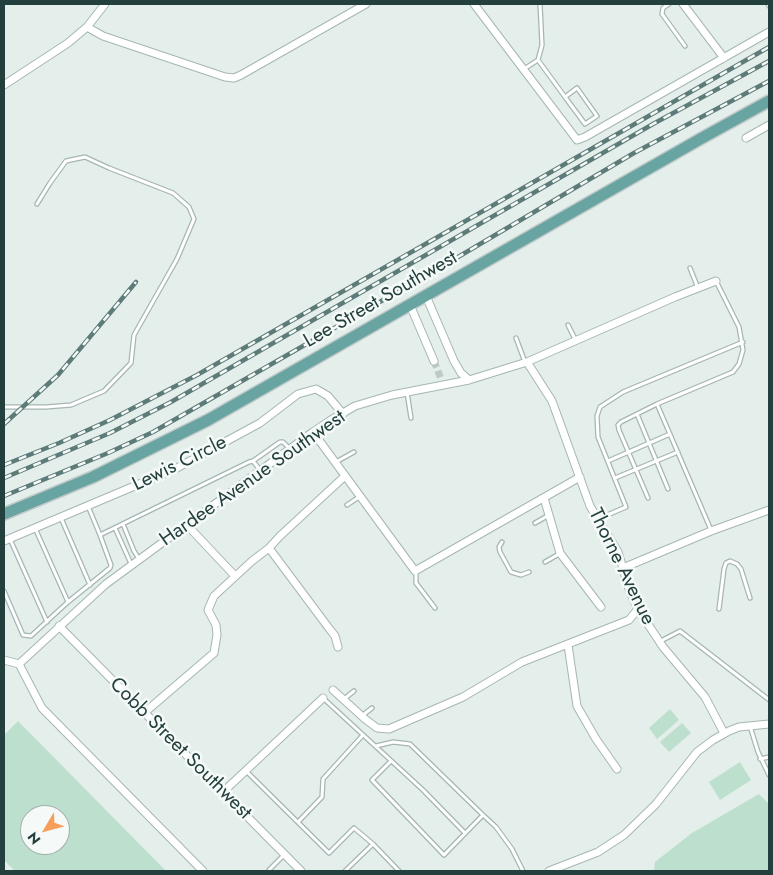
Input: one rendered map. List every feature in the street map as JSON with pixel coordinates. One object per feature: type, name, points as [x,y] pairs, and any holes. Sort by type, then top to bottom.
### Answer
[{"type":"main road","name":"Lee Street Southwest","points":[[4,514],[152,450],[208,420],[769,101]]},
{"type":"street","points":[[4,85],[68,43],[87,27],[105,4]]},
{"type":"street","points":[[87,27],[103,36],[234,78],[366,4]]},
{"type":"street","points":[[474,4],[578,140],[769,32]]},
{"type":"street","points":[[683,4],[724,58]]},
{"type":"street","points":[[746,138],[769,125]]},
{"type":"street","name":"Hardee Avenue Southwest","points":[[19,664],[58,626],[106,584],[313,432],[355,406],[442,383],[468,380],[526,362],[716,281]]},
{"type":"street","points":[[426,296],[454,361],[460,372],[468,380]]},
{"type":"street","points":[[410,306],[434,361]]},
{"type":"street","name":"Thorne Avenue","points":[[526,362],[552,401],[590,506],[618,552],[630,592],[638,609],[659,642],[705,697],[724,733]]},
{"type":"street","name":"Lewis Circle","points":[[7,540],[175,469],[260,423],[298,394],[316,389],[328,396],[343,414]]},
{"type":"street","points":[[313,432],[416,571],[580,477]]},
{"type":"street","points":[[144,713],[214,653],[217,635],[216,626],[208,610],[214,596],[269,548],[345,476]]},
{"type":"street","points":[[544,498],[560,553],[601,607]]},
{"type":"street","points":[[623,568],[711,531],[769,510]]},
{"type":"street","points":[[187,525],[235,576]]},
{"type":"street","points":[[269,548],[332,631],[338,647]]},
{"type":"street","points":[[333,690],[377,728],[388,729],[463,697],[522,662],[629,620],[638,609]]},
{"type":"street","name":"Cobb Street Southwest","points":[[58,626],[301,871]]},
{"type":"street","points":[[568,645],[577,706],[596,739],[617,769]]},
{"type":"street","points":[[4,660],[19,664],[42,708],[203,871]]},
{"type":"street","points":[[223,792],[323,698]]},
{"type":"street","points":[[549,871],[598,852],[624,835],[656,804],[697,752],[724,733],[750,725],[769,724]]},
{"type":"lane","points":[[524,69],[538,60],[542,45],[540,4]]},
{"type":"lane","points":[[668,4],[663,8],[662,14],[685,46]]},
{"type":"lane","points":[[538,60],[565,97],[585,124],[597,116],[577,88],[565,97]]},
{"type":"lane","points":[[4,407],[71,405],[104,391],[131,363],[134,335],[177,259],[194,219],[189,207],[173,193],[85,157],[66,161],[50,182],[37,204]]},
{"type":"lane","points":[[690,268],[698,288]]},
{"type":"lane","points":[[648,498],[618,425],[658,404],[733,372],[739,364],[743,350],[740,327],[716,281]]},
{"type":"lane","points":[[568,325],[575,340]]},
{"type":"lane","points":[[516,338],[526,362]]},
{"type":"lane","points":[[598,519],[626,507],[598,437],[597,416],[600,408],[608,400],[623,392],[743,342]]},
{"type":"lane","points":[[407,392],[411,418]]},
{"type":"lane","points":[[658,404],[711,531]]},
{"type":"lane","points":[[637,414],[668,489]]},
{"type":"lane","points":[[608,461],[670,434]]},
{"type":"lane","points":[[100,535],[253,461],[280,442],[283,442],[290,450]]},
{"type":"lane","points":[[335,463],[354,452]]},
{"type":"lane","points":[[615,478],[678,452]]},
{"type":"lane","points":[[253,461],[261,471]]},
{"type":"lane","points":[[347,505],[360,496]]},
{"type":"lane","points":[[4,591],[23,635],[26,636],[34,634],[68,602],[110,568],[111,565],[88,506]]},
{"type":"lane","points":[[536,523],[549,515]]},
{"type":"lane","points":[[61,517],[90,585]]},
{"type":"lane","points":[[124,524],[134,551],[140,560]]},
{"type":"lane","points":[[35,528],[68,602]]},
{"type":"lane","points":[[115,528],[132,566]]},
{"type":"lane","points":[[7,540],[47,622]]},
{"type":"lane","points":[[502,542],[499,547],[500,552],[511,572],[521,575],[528,572]]},
{"type":"lane","points":[[545,562],[560,553]]},
{"type":"lane","points":[[719,609],[724,569],[726,563],[730,561],[737,564],[741,569],[750,598]]},
{"type":"lane","points":[[416,571],[416,583],[435,608]]},
{"type":"lane","points":[[659,642],[680,631],[768,699]]},
{"type":"lane","points":[[343,699],[354,691]]},
{"type":"lane","points":[[323,698],[391,760],[465,833]]},
{"type":"lane","points":[[362,716],[372,708]]},
{"type":"lane","points":[[750,725],[760,759],[769,775]]},
{"type":"lane","points":[[298,822],[322,797],[323,779],[364,735]]},
{"type":"lane","points":[[376,746],[393,742],[410,744],[496,826],[512,849],[523,871]]},
{"type":"lane","points":[[760,759],[769,757]]},
{"type":"lane","points":[[391,760],[372,780],[444,855],[483,815]]},
{"type":"lane","points":[[246,770],[329,853],[354,828],[373,844],[399,871]]},
{"type":"lane","points":[[345,871],[373,844]]},
{"type":"lane","points":[[269,870],[285,855]]},
{"type":"green space","points":[[670,709],[679,720],[657,739],[649,728]]},
{"type":"green space","points":[[18,721],[166,871],[15,871],[4,860],[4,735]]},
{"type":"green space","points":[[682,723],[691,733],[669,752],[660,742]]},
{"type":"green space","points":[[740,762],[751,780],[720,800],[709,782]]},
{"type":"green space","points":[[759,794],[769,804],[769,871],[654,871],[655,862],[692,833]]},
{"type":"tunnel","points":[[434,361],[441,379]]},
{"type":"railway","points":[[4,465],[110,420],[197,375],[769,47]]},
{"type":"railway","points":[[4,478],[110,433],[171,402],[653,124],[769,61]]},
{"type":"railway","points":[[4,496],[108,453],[153,432],[453,260],[634,153],[769,81]]},
{"type":"railway","points":[[4,424],[58,375],[136,282]]}]
